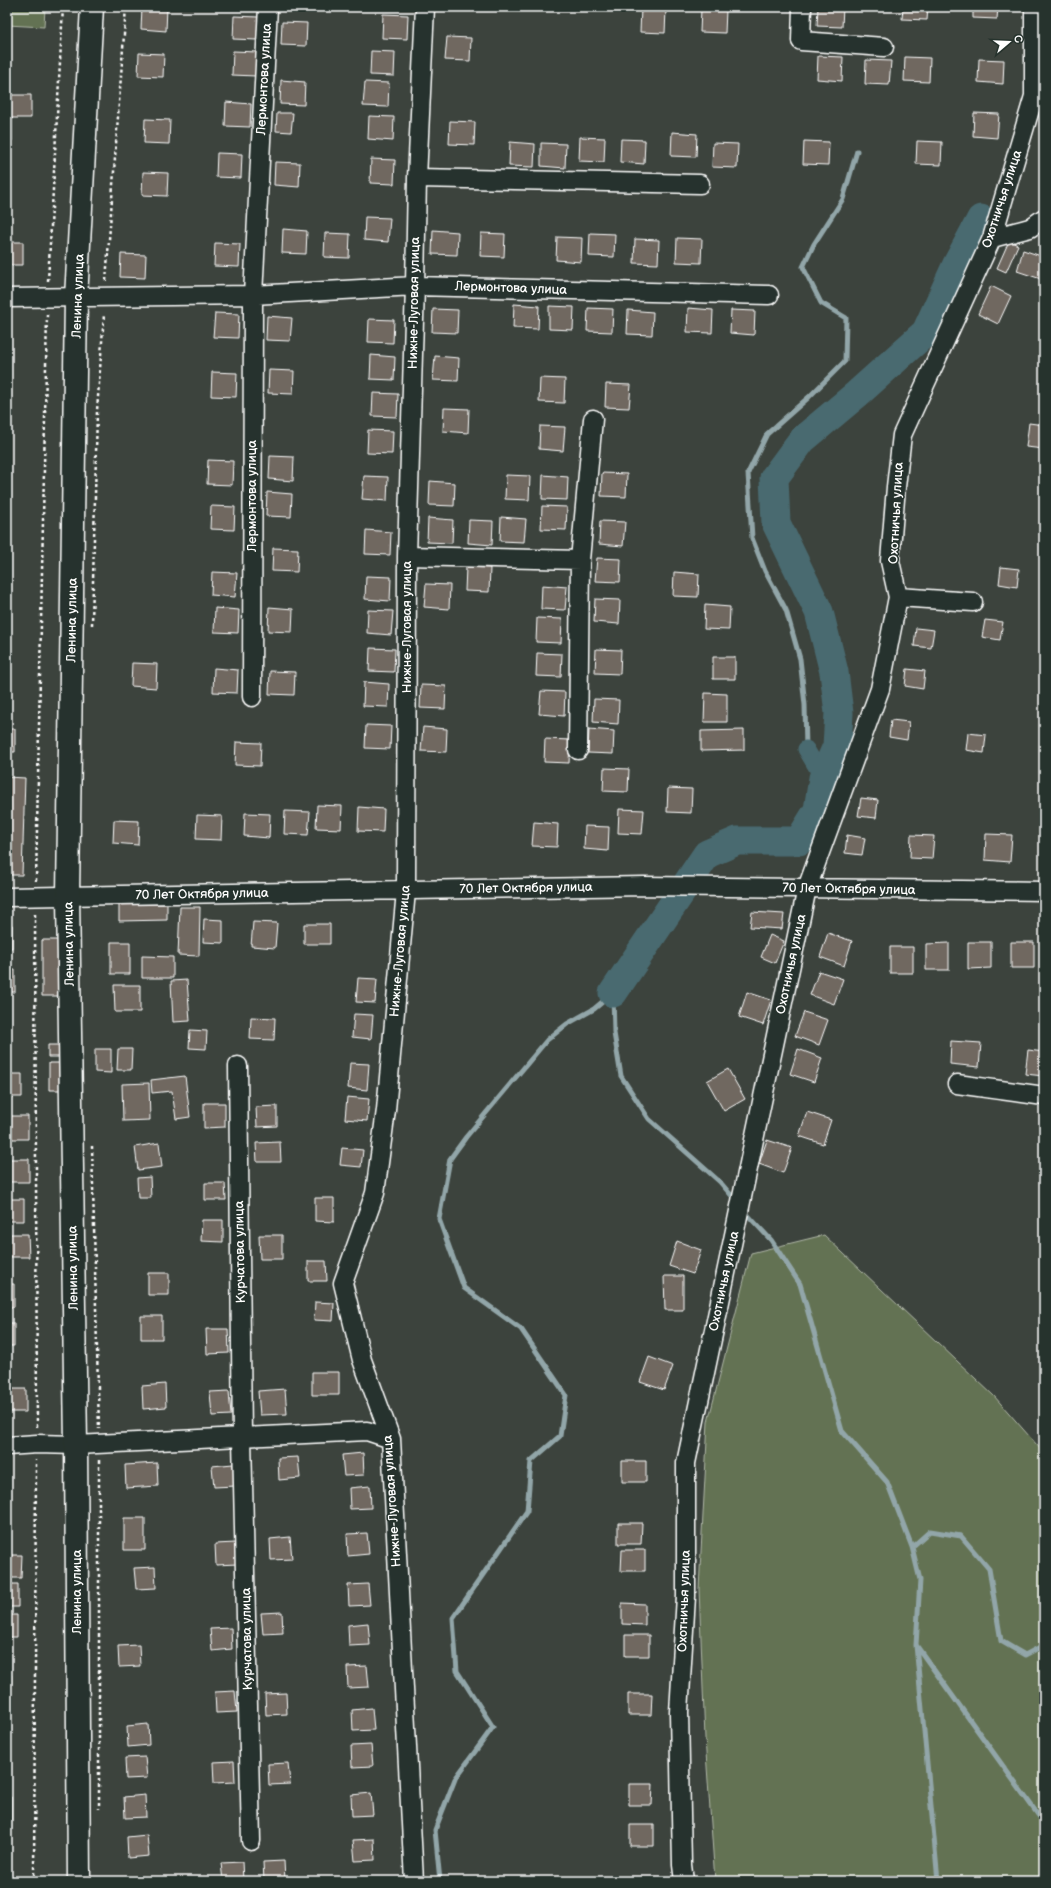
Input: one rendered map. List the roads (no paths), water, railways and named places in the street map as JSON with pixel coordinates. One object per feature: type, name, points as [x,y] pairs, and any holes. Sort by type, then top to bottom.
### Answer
[{"type":"main road","name":"Ленина улица","points":[[79,1881],[76,1445],[68,896],[76,298],[92,7]]},
{"type":"street","name":"Лермонтова улица","points":[[252,697],[252,295],[268,7]]},
{"type":"street","name":"Нижне-Луговая улица","points":[[414,1881],[391,1439],[362,1360],[344,1283],[375,1193],[386,1110],[406,891],[407,556],[416,286],[416,178],[425,7]]},
{"type":"street","points":[[802,7],[801,41],[884,47]]},
{"type":"street","name":"Охотничья улица","points":[[684,1881],[682,1865],[679,1712],[686,1596],[686,1463],[744,1181],[807,888],[880,689],[898,597],[890,561],[902,435],[992,238],[1034,96],[1034,7]]},
{"type":"street","points":[[416,178],[700,184]]},
{"type":"street","points":[[992,238],[1030,228],[1044,218]]},
{"type":"street","name":"Лермонтова улица","points":[[7,298],[252,295],[416,286],[770,295]]},
{"type":"street","points":[[578,750],[580,560],[593,419]]},
{"type":"street","points":[[407,556],[580,560]]},
{"type":"street","points":[[898,597],[973,602]]},
{"type":"street","name":"70 Лет Октября улица","points":[[7,897],[644,886],[1044,891]]},
{"type":"street","name":"Курчатова улица","points":[[238,1066],[242,1438],[251,1841]]},
{"type":"street","points":[[957,1084],[1044,1096]]},
{"type":"street","points":[[7,1446],[37,1444],[76,1445],[367,1431],[391,1439]]},
{"type":"waterway","points":[[806,749],[805,705],[800,659],[786,610],[765,571],[752,538],[748,473],[767,434],[809,397],[845,361],[846,318],[821,303],[803,267],[814,244],[843,199],[857,151]]},
{"type":"waterway","points":[[613,993],[707,854],[737,841],[799,841],[818,810],[823,778],[837,746],[839,713],[834,672],[819,612],[776,523],[774,478],[802,440],[857,394],[926,332],[957,264],[981,219]]},
{"type":"waterway","points":[[806,749],[823,778]]},
{"type":"waterway","points":[[613,993],[614,1033],[621,1076],[649,1119],[720,1182],[737,1202]]},
{"type":"waterway","points":[[440,1881],[435,1830],[455,1779],[493,1727],[457,1671],[453,1618],[527,1511],[531,1461],[560,1436],[566,1395],[521,1329],[464,1288],[439,1219],[450,1159],[466,1137],[547,1040],[567,1024],[594,1009],[613,993]]},
{"type":"waterway","points":[[744,1211],[771,1240],[800,1284],[842,1431],[887,1482],[912,1547],[920,1580],[916,1645],[1044,1823]]},
{"type":"waterway","points":[[912,1547],[930,1531],[961,1536],[989,1569],[1001,1641],[1025,1655],[1044,1645]]},
{"type":"waterway","points":[[916,1645],[938,1881]]}]
